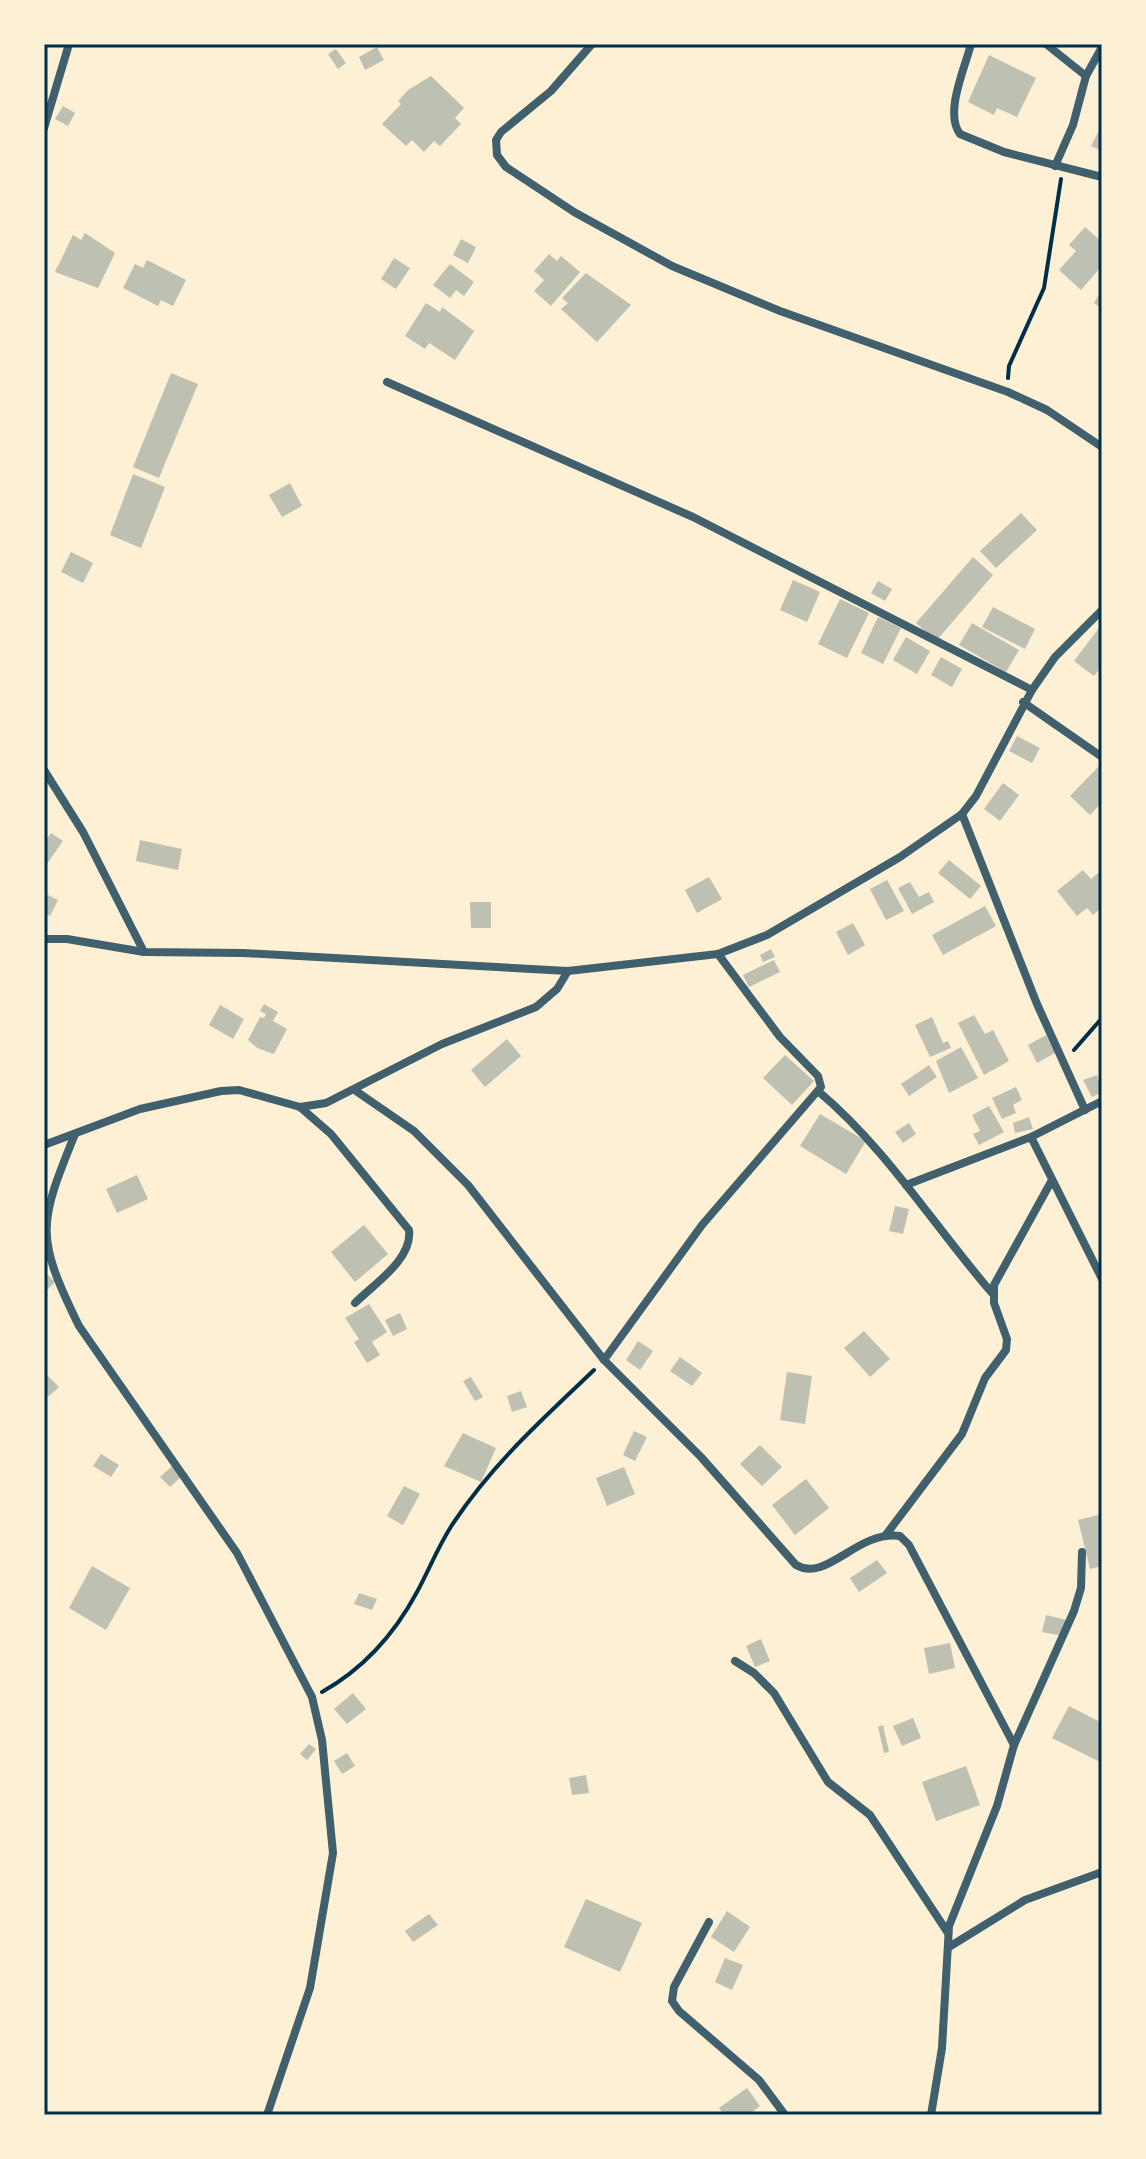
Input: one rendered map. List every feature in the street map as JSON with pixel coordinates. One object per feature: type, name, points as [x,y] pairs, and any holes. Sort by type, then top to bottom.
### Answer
[{"type":"street","points":[[44,128],[69,44]]},
{"type":"street","points":[[592,44],[551,91],[501,132],[496,140],[497,155],[506,167],[574,212],[672,266],[780,311],[1008,392],[1047,410],[1102,447]]},
{"type":"street","points":[[971,44],[955,107],[956,128],[965,139],[1102,177]]},
{"type":"street","points":[[1046,44],[1086,76]]},
{"type":"street","points":[[1059,167],[1086,76],[1102,47]]},
{"type":"street","points":[[387,382],[693,517],[1032,690]]},
{"type":"street","points":[[44,939],[67,939],[144,952],[275,955],[568,971],[718,954],[767,935],[900,857],[962,814],[976,796],[1023,702],[1055,657],[1102,610]]},
{"type":"street","points":[[1023,702],[1102,757]]},
{"type":"street","points":[[44,770],[83,832],[144,952]]},
{"type":"street","points":[[962,814],[1037,1004],[1085,1110]]},
{"type":"street","points":[[604,1360],[702,1225],[818,1091],[821,1083],[818,1076],[780,1037],[718,954]]},
{"type":"street","points":[[44,1145],[140,1109],[221,1091],[239,1090],[300,1107],[326,1103],[356,1091],[442,1044],[536,1007],[557,989],[568,971]]},
{"type":"street","points":[[356,1091],[414,1131],[468,1185],[604,1360],[701,1457],[796,1565],[810,1572],[819,1570],[849,1548],[885,1536],[900,1536],[909,1545],[1014,1745]]},
{"type":"street","points":[[818,1091],[855,1122],[992,1293],[1007,1339],[1006,1350],[985,1378],[962,1434],[885,1536]]},
{"type":"street","points":[[906,1185],[1031,1137],[1102,1101]]},
{"type":"street","points":[[300,1107],[358,1164],[409,1230],[411,1241],[404,1255],[355,1303]]},
{"type":"street","points":[[75,1134],[45,1217],[48,1255],[64,1297],[79,1326],[237,1553],[312,1697],[322,1740],[333,1853],[310,1988],[267,2115]]},
{"type":"street","points":[[1031,1137],[1102,1279]]},
{"type":"street","points":[[992,1293],[1052,1180]]},
{"type":"street","points":[[931,2115],[939,2080],[948,1933],[1008,1775],[1014,1745],[1074,1611],[1081,1588],[1082,1552]]},
{"type":"street","points":[[735,1661],[754,1673],[774,1693],[828,1782],[870,1815],[948,1933]]},
{"type":"street","points":[[949,1947],[1025,1900],[1102,1872]]},
{"type":"street","points":[[709,1922],[674,1987],[672,2001],[679,2011],[759,2080],[785,2115]]},
{"type":"path","points":[[1008,392],[1009,366],[1044,288],[1049,266],[1059,167]]},
{"type":"path","points":[[1064,1061],[1102,1018]]},
{"type":"path","points":[[312,1697],[346,1678],[379,1646],[417,1592],[455,1520],[514,1444],[604,1360]]},
{"type":"building","points":[[377,47],[384,60],[365,70],[359,57]]},
{"type":"building","points":[[336,49],[346,63],[338,69],[328,54]]},
{"type":"building","points":[[989,55],[1036,78],[1017,117],[997,108],[994,115],[968,102]]},
{"type":"building","points":[[431,76],[464,108],[455,118],[461,124],[440,146],[434,141],[424,152],[412,140],[406,146],[382,124],[401,104],[398,101],[408,90]]},
{"type":"building","points":[[63,106],[75,113],[68,126],[55,119]]},
{"type":"building","points":[[1102,124],[1102,151],[1091,146]]},
{"type":"building","points":[[1085,227],[1102,242],[1102,272],[1099,269],[1081,290],[1059,270],[1076,251],[1069,245]]},
{"type":"building","points":[[85,233],[115,253],[98,288],[55,272],[73,235],[81,240]]},
{"type":"building","points":[[461,239],[476,247],[468,263],[453,255]]},
{"type":"building","points":[[549,254],[557,261],[561,256],[580,272],[551,306],[534,291],[544,280],[534,271]]},
{"type":"building","points":[[394,258],[410,268],[396,289],[381,279]]},
{"type":"building","points":[[147,260],[186,280],[173,306],[161,300],[158,306],[123,288],[135,264],[143,268]]},
{"type":"building","points":[[450,264],[474,282],[464,296],[456,290],[450,298],[433,285]]},
{"type":"building","points":[[586,273],[631,305],[597,342],[561,309],[568,303],[562,298]]},
{"type":"building","points":[[1102,290],[1102,309],[1094,303]]},
{"type":"building","points":[[426,303],[440,312],[442,307],[474,331],[455,360],[429,343],[425,349],[405,336]]},
{"type":"building","points":[[171,373],[198,384],[159,478],[133,467]]},
{"type":"building","points":[[133,474],[165,487],[141,548],[110,535]]},
{"type":"building","points":[[290,483],[302,506],[282,517],[269,495]]},
{"type":"building","points":[[1021,513],[1037,530],[996,568],[980,551]]},
{"type":"building","points":[[71,552],[93,563],[83,583],[61,572]]},
{"type":"building","points":[[973,557],[993,575],[936,641],[916,623]]},
{"type":"building","points":[[793,580],[820,592],[807,622],[780,610]]},
{"type":"building","points":[[878,581],[892,589],[885,601],[871,593]]},
{"type":"building","points":[[840,599],[869,613],[847,658],[818,644]]},
{"type":"building","points":[[993,607],[1035,629],[1025,649],[982,627]]},
{"type":"building","points":[[878,617],[901,628],[883,664],[861,653]]},
{"type":"building","points":[[972,623],[1019,650],[1006,672],[959,645]]},
{"type":"building","points":[[1102,624],[1102,666],[1094,676],[1074,661]]},
{"type":"building","points":[[906,637],[930,651],[917,674],[893,660]]},
{"type":"building","points":[[941,657],[962,669],[952,687],[931,675]]},
{"type":"building","points":[[1017,736],[1040,748],[1032,763],[1009,751]]},
{"type":"building","points":[[1102,763],[1102,802],[1090,815],[1070,796]]},
{"type":"building","points":[[1003,783],[1019,795],[1000,821],[984,809]]},
{"type":"building","points":[[51,833],[63,841],[44,868],[44,843]]},
{"type":"building","points":[[140,840],[182,849],[178,870],[136,861]]},
{"type":"building","points":[[949,860],[981,886],[970,899],[938,873]]},
{"type":"building","points":[[1083,870],[1091,879],[1098,873],[1102,877],[1102,907],[1093,915],[1087,908],[1077,916],[1057,891]]},
{"type":"building","points":[[709,877],[722,899],[697,913],[685,890]]},
{"type":"building","points":[[887,880],[904,911],[886,920],[870,889]]},
{"type":"building","points":[[910,882],[919,897],[929,892],[934,902],[912,914],[898,888]]},
{"type":"building","points":[[44,893],[58,900],[50,916],[44,913]]},
{"type":"building","points":[[470,902],[491,902],[491,928],[471,928]]},
{"type":"building","points":[[985,906],[996,926],[943,955],[932,935]]},
{"type":"building","points":[[853,923],[865,945],[848,955],[836,932]]},
{"type":"building","points":[[771,949],[775,957],[763,962],[760,955]]},
{"type":"building","points":[[774,960],[780,972],[749,987],[743,975]]},
{"type":"building","points":[[264,1004],[278,1012],[273,1021],[287,1029],[274,1054],[257,1048],[248,1040],[260,1017],[264,1018],[266,1014],[260,1011]]},
{"type":"building","points":[[220,1005],[244,1019],[233,1039],[209,1025]]},
{"type":"building","points":[[974,1015],[985,1034],[993,1030],[1009,1061],[984,1075],[958,1023]]},
{"type":"building","points":[[932,1017],[943,1043],[948,1041],[951,1048],[930,1057],[915,1025]]},
{"type":"building","points":[[1046,1035],[1055,1053],[1037,1063],[1028,1045]]},
{"type":"building","points":[[507,1039],[521,1056],[485,1087],[471,1070]]},
{"type":"building","points":[[961,1047],[978,1078],[949,1093],[936,1061]]},
{"type":"building","points":[[785,1055],[814,1081],[792,1105],[763,1078]]},
{"type":"building","points":[[929,1065],[937,1077],[909,1096],[901,1084]]},
{"type":"building","points":[[1097,1075],[1102,1092],[1092,1097],[1083,1080]]},
{"type":"building","points":[[1016,1087],[1022,1100],[1013,1105],[1016,1113],[1002,1119],[992,1098]]},
{"type":"building","points":[[989,1106],[1004,1132],[979,1145],[973,1134],[980,1131],[972,1115]]},
{"type":"building","points":[[820,1114],[866,1141],[846,1174],[800,1146]]},
{"type":"building","points":[[1029,1117],[1033,1129],[1015,1133],[1013,1123]]},
{"type":"building","points":[[909,1123],[916,1134],[903,1143],[895,1132]]},
{"type":"building","points":[[137,1175],[148,1199],[117,1213],[106,1189]]},
{"type":"building","points":[[895,1206],[909,1209],[903,1234],[889,1231]]},
{"type":"building","points":[[364,1225],[388,1254],[355,1282],[331,1252]]},
{"type":"building","points":[[44,1271],[55,1282],[45,1292],[48,1295],[44,1299]]},
{"type":"building","points":[[369,1304],[387,1332],[372,1342],[380,1355],[367,1363],[354,1342],[359,1339],[345,1318]]},
{"type":"building","points":[[400,1313],[407,1329],[393,1336],[385,1320]]},
{"type":"building","points":[[864,1331],[890,1359],[870,1377],[844,1348]]},
{"type":"building","points":[[638,1341],[653,1351],[640,1370],[626,1360]]},
{"type":"building","points":[[680,1357],[702,1373],[692,1386],[670,1371]]},
{"type":"building","points":[[44,1372],[59,1387],[49,1396],[44,1390]]},
{"type":"building","points":[[787,1372],[812,1376],[805,1424],[780,1420]]},
{"type":"building","points":[[471,1377],[483,1397],[475,1401],[463,1381]]},
{"type":"building","points":[[521,1391],[527,1407],[512,1412],[507,1396]]},
{"type":"building","points":[[634,1431],[647,1437],[635,1461],[623,1455]]},
{"type":"building","points":[[463,1433],[496,1448],[481,1482],[444,1466]]},
{"type":"building","points":[[760,1445],[782,1467],[762,1486],[740,1464]]},
{"type":"building","points":[[101,1454],[119,1465],[111,1477],[93,1466]]},
{"type":"building","points":[[172,1466],[182,1476],[170,1487],[160,1477]]},
{"type":"building","points":[[624,1467],[635,1494],[607,1506],[596,1478]]},
{"type":"building","points":[[806,1479],[829,1508],[795,1535],[772,1505]]},
{"type":"building","points":[[404,1486],[420,1494],[403,1525],[387,1516]]},
{"type":"building","points":[[1102,1514],[1102,1566],[1090,1569],[1078,1520]]},
{"type":"building","points":[[877,1560],[887,1573],[859,1592],[850,1578]]},
{"type":"building","points":[[92,1566],[130,1588],[106,1630],[69,1608]]},
{"type":"building","points":[[359,1593],[377,1599],[372,1610],[354,1604]]},
{"type":"building","points":[[1046,1615],[1067,1620],[1063,1636],[1042,1632]]},
{"type":"building","points":[[761,1639],[770,1661],[755,1667],[746,1646]]},
{"type":"building","points":[[950,1643],[955,1668],[929,1674],[924,1648]]},
{"type":"building","points":[[353,1693],[366,1709],[347,1724],[334,1709]]},
{"type":"building","points":[[1069,1706],[1102,1723],[1100,1762],[1052,1738]]},
{"type":"building","points":[[913,1718],[921,1738],[902,1746],[893,1726]]},
{"type":"building","points":[[883,1725],[889,1752],[884,1753],[878,1727]]},
{"type":"building","points":[[309,1744],[316,1749],[307,1760],[300,1754]]},
{"type":"building","points":[[347,1753],[355,1766],[342,1774],[334,1761]]},
{"type":"building","points":[[966,1766],[980,1805],[936,1821],[922,1782]]},
{"type":"building","points":[[586,1775],[589,1793],[572,1795],[569,1778]]},
{"type":"building","points":[[586,1899],[642,1923],[620,1972],[564,1947]]},
{"type":"building","points":[[727,1911],[750,1927],[734,1952],[711,1937]]},
{"type":"building","points":[[429,1914],[438,1925],[413,1942],[405,1931]]},
{"type":"building","points":[[725,1958],[743,1965],[732,1990],[715,1982]]},
{"type":"building","points":[[747,2088],[760,2106],[748,2115],[724,2115],[719,2108]]}]
